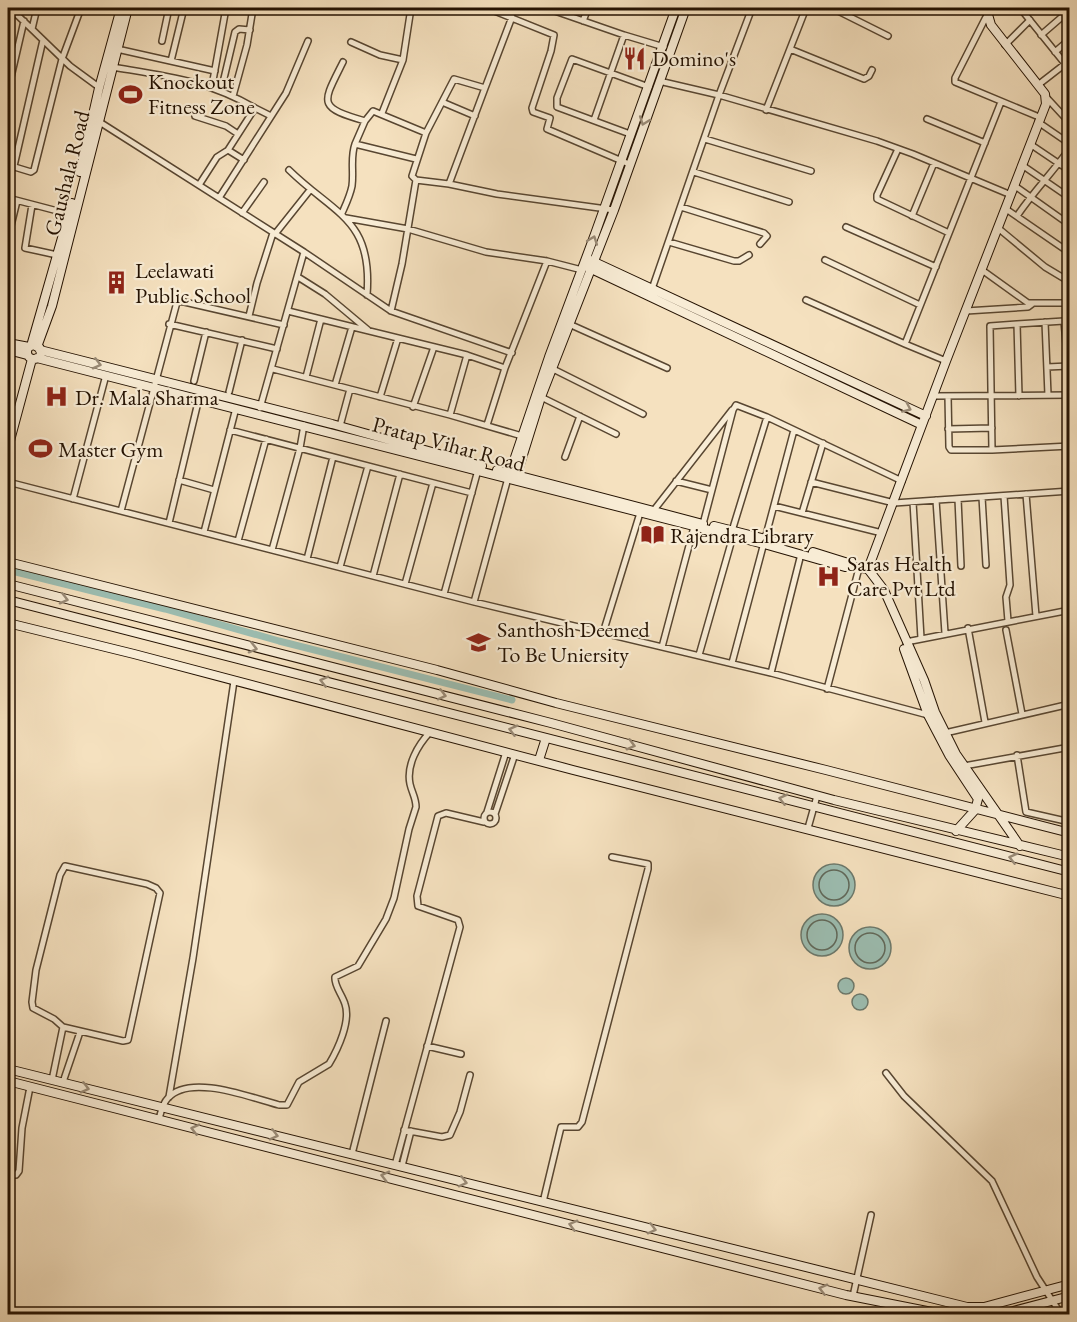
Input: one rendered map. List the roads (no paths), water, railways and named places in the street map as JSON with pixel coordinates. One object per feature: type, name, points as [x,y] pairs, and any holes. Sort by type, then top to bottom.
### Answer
[{"type":"street","points":[[10,8],[62,59],[102,90]]},
{"type":"street","points":[[32,29],[37,8]]},
{"type":"street","points":[[43,40],[10,166],[31,172],[34,170],[62,59],[81,8]]},
{"type":"street","name":"Gaushala Road","points":[[33,352],[52,306],[122,8]]},
{"type":"street","name":"Gaushala Road","points":[[102,90],[112,67],[128,8]]},
{"type":"street","points":[[162,41],[169,8]]},
{"type":"street","points":[[171,61],[184,8]]},
{"type":"street","points":[[212,86],[226,8],[218,8]]},
{"type":"street","points":[[233,96],[250,30],[253,8]]},
{"type":"street","points":[[382,113],[403,60],[411,8]]},
{"type":"street","points":[[487,8],[506,11],[512,17],[554,35],[532,108],[533,112],[550,118],[548,129],[629,164]]},
{"type":"street","points":[[546,8],[671,49]]},
{"type":"street","points":[[583,21],[588,8]]},
{"type":"street","points":[[474,602],[522,436],[549,357],[587,265],[614,210],[685,12],[662,8]]},
{"type":"street","points":[[652,289],[719,95],[752,8]]},
{"type":"street","points":[[766,110],[806,8]]},
{"type":"street","points":[[832,8],[888,36]]},
{"type":"street","points":[[1020,8],[1070,70]]},
{"type":"street","points":[[512,476],[553,369],[603,210],[675,10]]},
{"type":"street","points":[[987,10],[991,26],[1046,97],[1070,123]]},
{"type":"street","points":[[987,10],[955,82],[1038,119],[1070,146],[1017,216]]},
{"type":"street","points":[[1041,35],[1063,16],[1070,17]]},
{"type":"street","points":[[449,184],[512,17]]},
{"type":"street","points":[[8,88],[24,21]]},
{"type":"street","points":[[1005,45],[1030,21]]},
{"type":"street","points":[[221,91],[236,32],[239,29],[250,30]]},
{"type":"street","points":[[594,120],[624,35]]},
{"type":"street","points":[[1055,52],[1070,39]]},
{"type":"street","points":[[219,198],[286,93],[308,41]]},
{"type":"street","points":[[351,42],[380,55],[403,60]]},
{"type":"street","points":[[790,49],[864,79],[872,70]]},
{"type":"street","points":[[117,50],[215,71]]},
{"type":"street","points":[[630,134],[557,107],[557,98],[572,59],[656,90]]},
{"type":"street","points":[[343,62],[330,88],[328,102],[332,109],[338,112],[365,120]]},
{"type":"street","points":[[1038,85],[1065,64]]},
{"type":"street","points":[[112,67],[196,81],[212,86],[271,117]]},
{"type":"street","points":[[485,88],[454,79],[426,133],[416,159],[412,176],[416,180],[614,210]]},
{"type":"street","points":[[659,81],[719,95],[898,148],[1011,195]]},
{"type":"street","points":[[1020,846],[964,766],[932,713],[924,680],[884,590],[868,569],[1015,186],[1038,119],[1046,104],[1046,97]]},
{"type":"street","points":[[442,102],[475,116]]},
{"type":"street","points":[[905,344],[1001,102]]},
{"type":"street","points":[[199,185],[217,157],[228,150],[255,108]]},
{"type":"street","points":[[344,215],[352,185],[352,153],[365,120],[373,111],[426,133]]},
{"type":"street","points":[[195,116],[226,126],[238,134]]},
{"type":"street","points":[[95,119],[304,252],[391,311],[512,353]]},
{"type":"street","name":"Gaushala Road","points":[[33,352],[95,119]]},
{"type":"street","points":[[927,119],[985,143]]},
{"type":"street","points":[[705,139],[811,171]]},
{"type":"street","points":[[355,144],[416,159]]},
{"type":"street","points":[[1030,144],[1070,171]]},
{"type":"street","points":[[898,148],[876,195],[877,199],[949,233]]},
{"type":"street","points":[[228,150],[244,160]]},
{"type":"street","points":[[912,216],[934,163]]},
{"type":"street","points":[[1022,165],[1070,198]]},
{"type":"street","points":[[289,170],[310,190],[344,215],[355,228],[367,261],[367,295]]},
{"type":"street","points":[[694,172],[789,202]]},
{"type":"street","points":[[391,311],[416,180]]},
{"type":"street","points":[[242,213],[264,182]]},
{"type":"street","points":[[1015,186],[1070,225]]},
{"type":"street","points":[[249,316],[257,283],[274,233],[310,190]]},
{"type":"street","points":[[8,198],[69,214]]},
{"type":"street","points":[[8,238],[17,201]]},
{"type":"street","points":[[32,205],[25,248],[57,255]]},
{"type":"street","points":[[681,207],[764,233],[766,236],[760,244]]},
{"type":"street","points":[[1006,209],[1070,253]]},
{"type":"street","points":[[344,215],[408,229],[486,252],[587,265],[652,289],[716,323]]},
{"type":"street","points":[[846,227],[936,267]]},
{"type":"street","points":[[998,228],[1046,267],[1070,282]]},
{"type":"street","points":[[669,242],[734,261],[740,261],[749,255]]},
{"type":"street","points":[[260,410],[304,252]]},
{"type":"street","points":[[825,260],[920,305]]},
{"type":"street","points":[[488,425],[505,368],[547,261]]},
{"type":"street","points":[[587,265],[924,420]]},
{"type":"street","points":[[982,270],[1032,304],[1070,303]]},
{"type":"street","points":[[298,277],[326,294],[370,331]]},
{"type":"street","points":[[806,300],[946,361]]},
{"type":"street","points":[[121,511],[176,304],[180,301],[284,326]]},
{"type":"street","points":[[966,311],[1028,307],[1032,304]]},
{"type":"street","points":[[288,311],[467,355],[505,368]]},
{"type":"street","points":[[306,377],[321,319]]},
{"type":"street","points":[[992,450],[989,328],[1061,320],[1066,324],[1069,366],[1047,367]]},
{"type":"street","points":[[1045,321],[1048,395]]},
{"type":"street","points":[[170,324],[277,349]]},
{"type":"street","points":[[568,324],[667,368]]},
{"type":"street","points":[[1017,324],[1019,396]]},
{"type":"street","points":[[335,385],[352,327]]},
{"type":"street","points":[[194,381],[206,332]]},
{"type":"street","points":[[380,397],[398,338]]},
{"type":"street","points":[[229,392],[242,340]]},
{"type":"street","name":"Pratap Vihar Road","points":[[8,343],[106,375],[154,383],[236,408],[260,410],[304,425],[478,470],[512,476]]},
{"type":"street","points":[[413,407],[434,347]]},
{"type":"street","name":"Pratap Vihar Road","points":[[8,350],[33,352],[260,410],[340,426],[640,513],[694,527],[732,533]]},
{"type":"street","points":[[8,448],[33,352]]},
{"type":"street","points":[[450,415],[467,355]]},
{"type":"street","points":[[273,369],[522,436]]},
{"type":"street","points":[[553,369],[643,414]]},
{"type":"street","points":[[73,499],[106,375]]},
{"type":"street","points":[[340,426],[350,389]]},
{"type":"street","points":[[933,396],[1070,395]]},
{"type":"street","points":[[948,396],[948,429],[951,450],[1070,446]]},
{"type":"street","points":[[541,397],[616,434]]},
{"type":"street","points":[[169,523],[199,398]]},
{"type":"street","points":[[654,510],[734,407],[739,405],[902,481]]},
{"type":"street","points":[[703,524],[734,407]]},
{"type":"street","points":[[204,532],[236,408]]},
{"type":"street","points":[[565,457],[580,416]]},
{"type":"street","points":[[699,656],[732,533],[767,417]]},
{"type":"street","points":[[272,550],[300,448],[304,425]]},
{"type":"street","points":[[948,429],[992,428]]},
{"type":"street","points":[[230,430],[472,493]]},
{"type":"street","points":[[732,663],[794,430]]},
{"type":"street","points":[[238,541],[266,439]]},
{"type":"street","points":[[802,513],[823,443]]},
{"type":"street","points":[[307,559],[333,457]]},
{"type":"street","points":[[340,567],[368,466]]},
{"type":"street","points":[[444,594],[478,470]]},
{"type":"street","points":[[373,576],[400,474]]},
{"type":"street","points":[[179,480],[214,490]]},
{"type":"street","points":[[676,481],[712,490]]},
{"type":"street","points":[[8,482],[474,602],[932,713]]},
{"type":"street","points":[[811,482],[894,503],[1070,491]]},
{"type":"street","points":[[405,584],[433,483]]},
{"type":"street","points":[[1026,494],[1036,616]]},
{"type":"street","name":"Pratap Vihar Road","points":[[587,496],[654,510],[845,562],[855,567]]},
{"type":"street","points":[[1005,496],[1010,585],[1006,597],[1008,621]]},
{"type":"street","points":[[982,497],[986,565]]},
{"type":"street","points":[[958,499],[961,566]]},
{"type":"street","points":[[936,500],[945,633]]},
{"type":"street","points":[[913,502],[921,638]]},
{"type":"street","points":[[774,507],[882,533]]},
{"type":"street","points":[[603,633],[640,513]]},
{"type":"street","points":[[662,647],[694,527]]},
{"type":"street","name":"Pratap Vihar Road","points":[[764,541],[845,567],[868,569]]},
{"type":"street","points":[[771,673],[801,554]]},
{"type":"street","points":[[8,562],[437,670],[556,703],[826,770],[975,810],[1029,820],[1070,833]]},
{"type":"street","points":[[827,689],[855,567]]},
{"type":"street","points":[[877,581],[879,591],[949,755],[977,797],[975,810],[956,831]]},
{"type":"street","points":[[8,584],[550,723],[956,831],[1070,857]]},
{"type":"street","points":[[8,600],[1070,872]]},
{"type":"street","points":[[906,642],[968,628],[1070,610]]},
{"type":"street","points":[[8,623],[1070,896]]},
{"type":"street","points":[[968,628],[985,722]]},
{"type":"street","points":[[1006,630],[1022,714]]},
{"type":"street","points":[[159,1119],[162,1107],[169,1097],[193,958],[234,681]]},
{"type":"street","points":[[945,733],[1070,704]]},
{"type":"street","points":[[169,1097],[183,1089],[205,1088],[234,1092],[285,1106],[289,1103],[299,1082],[329,1064],[346,1016],[346,1006],[334,982],[334,977],[358,966],[378,935],[390,909],[416,807],[416,798],[410,784],[411,770],[416,751],[430,732]]},
{"type":"street","points":[[539,760],[546,738]]},
{"type":"street","points":[[964,766],[1070,747]]},
{"type":"street","points":[[484,822],[483,818],[511,753]]},
{"type":"street","points":[[399,1165],[404,1130],[460,927],[458,920],[418,906],[417,896],[438,816],[446,813],[489,825],[493,824],[511,753]]},
{"type":"street","points":[[1017,755],[1026,812],[1070,822]]},
{"type":"street","points":[[808,828],[817,795]]},
{"type":"street","points":[[487,812],[495,814]]},
{"type":"street","points":[[543,1202],[561,1126],[578,1127],[582,1122],[648,869],[648,864],[612,857]]},
{"type":"street","points":[[73,867],[156,888],[160,896],[128,1040],[123,1041],[63,1027],[54,1019],[35,1010],[32,1002],[36,970],[63,868],[73,867]]},
{"type":"street","points":[[352,1154],[386,1021]]},
{"type":"street","points":[[52,1080],[63,1027]]},
{"type":"street","points":[[63,1082],[80,1032]]},
{"type":"street","points":[[427,1046],[461,1054]]},
{"type":"street","points":[[8,1068],[973,1308],[1063,1286]]},
{"type":"street","points":[[886,1073],[904,1096],[992,1181],[1037,1277],[1046,1290],[1062,1298]]},
{"type":"street","points":[[404,1130],[442,1137],[450,1135],[460,1112],[470,1075]]},
{"type":"street","points":[[8,1082],[853,1296],[942,1314]]},
{"type":"street","points":[[8,1174],[16,1175],[19,1171],[22,1128],[30,1087]]},
{"type":"street","points":[[399,1165],[411,1131]]},
{"type":"street","points":[[853,1296],[871,1215]]},
{"type":"street","points":[[1002,1314],[1062,1298]]},
{"type":"street","points":[[1061,1314],[1062,1298]]},
{"type":"water","points":[[834,864],[842,865],[849,870],[854,877],[854,893],[849,900],[842,905],[834,906],[826,905],[819,900],[814,893],[813,885],[814,877],[819,870],[826,865]]},
{"type":"water","points":[[822,914],[830,915],[837,920],[842,927],[842,943],[837,950],[830,955],[822,956],[814,955],[807,950],[802,943],[801,935],[802,927],[807,920],[814,915]]},
{"type":"water","points":[[870,927],[878,928],[885,933],[890,940],[890,956],[885,963],[878,968],[870,969],[862,968],[855,963],[850,956],[849,948],[850,940],[855,933],[862,928]]},
{"type":"water","points":[[846,978],[852,980],[854,986],[852,992],[846,994],[840,992],[838,986],[840,980]]},
{"type":"water","points":[[860,994],[866,996],[868,1002],[866,1008],[860,1010],[854,1008],[852,1002],[854,996]]},
{"type":"waterway","points":[[8,570],[512,700]]},
{"type":"place","name":"Domino's","points":[[634,58]]},
{"type":"place","name":"Knockout Fitness Zone","points":[[130,94]]},
{"type":"place","name":"Leelawati Public School","points":[[117,283]]},
{"type":"place","name":"Dr. Mala Sharma","points":[[57,397]]},
{"type":"place","name":"Master Gym","points":[[40,449]]},
{"type":"place","name":"Rajendra Library","points":[[652,535]]},
{"type":"place","name":"Saras Health Care Pvt Ltd","points":[[829,576]]},
{"type":"place","name":"Santhosh Deemed To Be Uniersity","points":[[479,642]]}]
